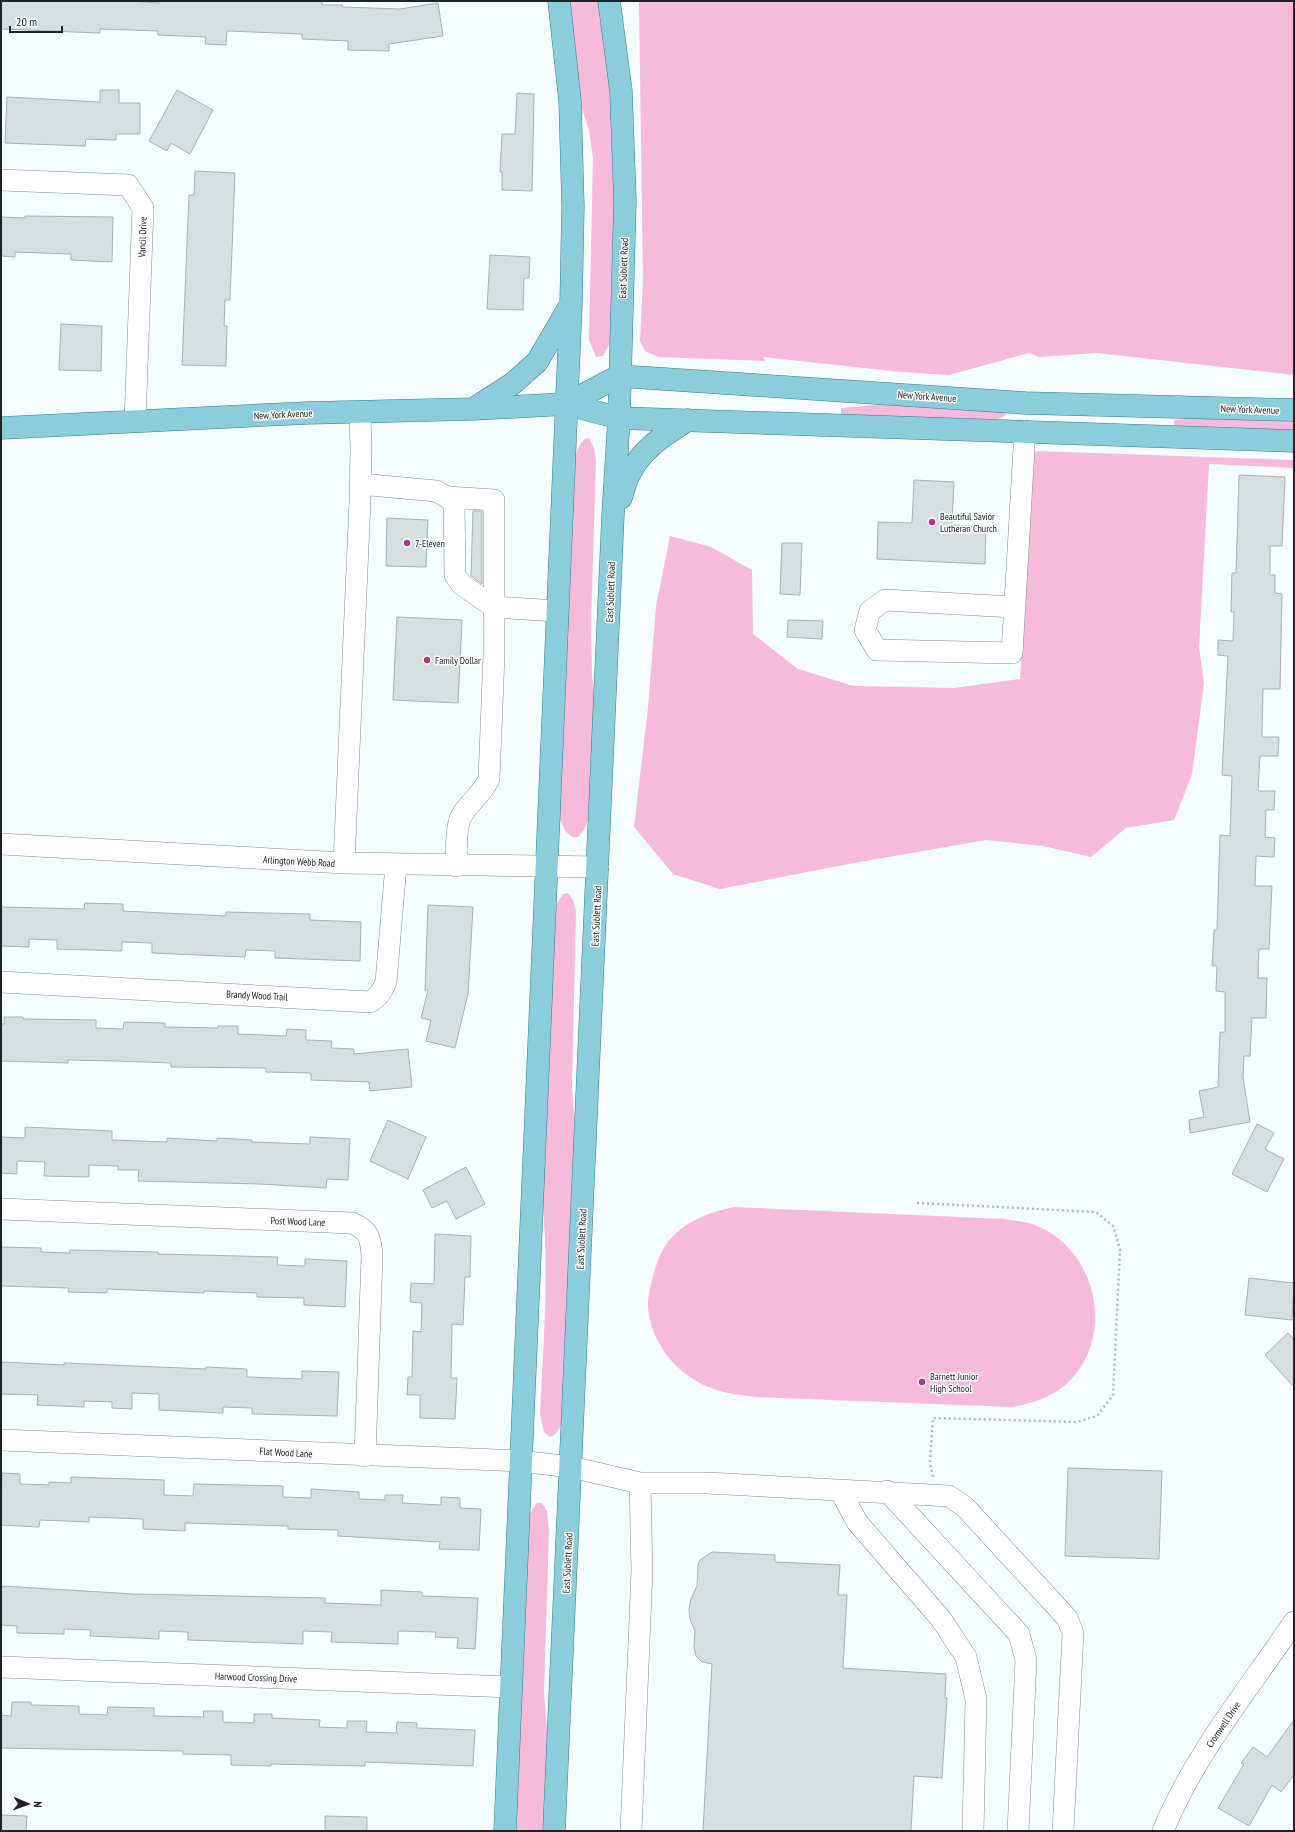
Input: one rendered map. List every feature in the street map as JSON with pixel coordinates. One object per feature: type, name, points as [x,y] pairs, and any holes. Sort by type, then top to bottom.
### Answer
[{"type":"main road","points":[[505,1831],[574,206],[570,101],[559,1]]},
{"type":"main road","name":"East Sublett Road","points":[[554,1831],[613,515],[619,418],[625,201],[621,91],[609,1]]},
{"type":"main road","points":[[473,409],[512,384],[537,362],[571,304]]},
{"type":"main road","name":"New York Avenue","points":[[566,404],[619,376],[1025,402],[1294,410]]},
{"type":"main road","points":[[1024,431],[1025,402]]},
{"type":"main road","name":"New York Avenue","points":[[1,428],[135,421],[473,409],[566,404],[619,418],[1294,441]]},
{"type":"main road","points":[[613,515],[628,476],[637,461],[651,445],[688,420]]},
{"type":"street","name":"Vancil Drive","points":[[1,180],[128,185],[143,208],[135,421]]},
{"type":"street","points":[[344,864],[360,484],[360,412]]},
{"type":"street","points":[[1014,607],[885,600],[870,611],[865,630],[877,650],[1012,653],[1024,431]]},
{"type":"street","points":[[360,484],[436,491],[448,497],[494,500],[494,607],[489,778],[484,789],[468,807],[460,819],[456,866]]},
{"type":"street","points":[[448,497],[454,504],[455,575],[462,585],[494,607],[557,611]]},
{"type":"street","name":"Arlington Webb Road","points":[[1,844],[344,864],[598,868]]},
{"type":"street","name":"Brandy Wood Trail","points":[[1,982],[370,1002],[377,998],[386,982],[396,865]]},
{"type":"street","name":"Post Wood Lane","points":[[1,1209],[352,1223],[362,1227],[368,1234],[372,1257],[365,1456]]},
{"type":"street","name":"Flat Wood Lane","points":[[1,1440],[365,1456],[520,1461],[571,1467],[640,1483],[707,1483],[887,1491],[949,1496],[965,1507],[1067,1618],[1073,1633],[1063,1831]]},
{"type":"street","points":[[631,1831],[642,1571],[640,1483]]},
{"type":"street","points":[[840,1490],[857,1522],[941,1619],[966,1657],[976,1699],[973,1831]]},
{"type":"street","points":[[887,1491],[1019,1634],[1026,1660],[1018,1831]]},
{"type":"street","name":"Cromwell Drive","points":[[1163,1831],[1174,1805],[1209,1744],[1294,1622]]},
{"type":"street","name":"Harwood Crossing Drive","points":[[1,1667],[511,1687]]},
{"type":"path","points":[[917,1204],[1096,1212],[1112,1226],[1120,1249],[1113,1395],[1097,1416],[1077,1422],[933,1418],[930,1463],[937,1495]]},
{"type":"shaded area","points":[[567,1],[600,1],[608,59],[614,132],[617,235],[612,339],[603,356],[596,357],[589,340],[593,158],[589,130],[580,103]]},
{"type":"shaded area","points":[[639,1],[1294,1],[1294,375],[1097,353],[1039,357],[1029,353],[949,375],[901,372],[763,357],[765,361],[658,357],[645,351],[640,341],[643,280]]},
{"type":"shaded area","points":[[874,405],[924,405],[1003,410],[1006,415],[992,421],[841,414],[841,408]]},
{"type":"shaded area","points":[[1206,417],[1294,420],[1294,431],[1174,427],[1174,420]]},
{"type":"shaded area","points":[[586,438],[589,438],[594,448],[596,460],[591,623],[592,674],[596,709],[588,821],[584,830],[578,837],[572,837],[563,826],[558,813],[573,464],[579,446]]},
{"type":"shaded area","points":[[1036,451],[1294,460],[1294,468],[1209,464],[1199,647],[1204,683],[1192,774],[1174,820],[1126,828],[1091,857],[1043,846],[986,840],[854,863],[720,889],[673,874],[634,827],[648,708],[656,606],[670,536],[711,547],[752,570],[753,634],[798,669],[854,686],[954,688],[1020,679],[1033,465],[1034,454]]},
{"type":"shaded area","points":[[568,893],[573,900],[576,911],[572,1087],[575,1126],[564,1414],[558,1431],[550,1437],[544,1432],[540,1415],[546,1280],[542,1200],[555,907],[563,894]]},
{"type":"shaded area","points":[[734,1207],[1005,1219],[1032,1224],[1055,1236],[1073,1253],[1086,1274],[1093,1297],[1095,1322],[1091,1346],[1080,1368],[1063,1387],[1039,1400],[1012,1407],[756,1397],[728,1393],[711,1388],[699,1383],[687,1375],[668,1356],[654,1332],[648,1305],[649,1297],[656,1265],[666,1245],[674,1235],[698,1218]]},
{"type":"shaded area","points":[[537,1503],[542,1503],[547,1511],[549,1531],[544,1693],[547,1732],[545,1831],[517,1831],[515,1794],[528,1516]]},
{"type":"building","points":[[1,1],[131,1],[159,3],[159,1],[322,1],[322,5],[400,9],[438,3],[443,36],[389,44],[389,51],[348,50],[348,41],[302,39],[302,34],[227,31],[226,45],[205,44],[206,37],[158,35],[158,31],[100,29],[100,33],[1,29]]},
{"type":"building","points":[[100,90],[119,90],[119,103],[140,103],[140,134],[116,134],[116,140],[86,139],[85,146],[5,143],[7,97],[100,102]]},
{"type":"building","points":[[177,90],[213,110],[190,154],[171,143],[167,151],[149,141]]},
{"type":"building","points":[[517,93],[534,94],[532,191],[502,190],[502,172],[500,172],[502,134],[515,134]]},
{"type":"building","points":[[195,171],[235,173],[230,300],[225,300],[224,326],[227,326],[226,366],[182,365],[189,195],[194,195]]},
{"type":"building","points":[[25,216],[113,217],[112,262],[71,260],[71,254],[15,252],[15,257],[1,256],[1,217],[25,218]]},
{"type":"building","points":[[490,255],[530,257],[529,278],[524,278],[523,310],[487,309]]},
{"type":"building","points":[[61,324],[102,326],[101,371],[59,370]]},
{"type":"building","points":[[1239,475],[1285,477],[1282,546],[1270,546],[1270,575],[1275,575],[1275,593],[1282,594],[1280,689],[1263,689],[1262,737],[1279,737],[1278,756],[1260,756],[1258,791],[1275,791],[1274,810],[1266,810],[1265,837],[1275,838],[1274,857],[1256,856],[1255,886],[1272,886],[1269,949],[1259,949],[1258,978],[1267,978],[1266,1018],[1252,1018],[1250,1056],[1244,1056],[1243,1077],[1250,1122],[1190,1133],[1189,1120],[1204,1117],[1199,1091],[1218,1087],[1220,1032],[1225,1032],[1225,992],[1216,991],[1217,966],[1212,966],[1214,930],[1217,930],[1220,835],[1230,836],[1232,776],[1222,775],[1228,656],[1218,655],[1218,640],[1233,641],[1234,612],[1231,612],[1232,573],[1236,573]]},
{"type":"building","name":"Beautiful Savior Lutheran Church","points":[[914,480],[954,482],[952,525],[986,527],[985,564],[877,559],[878,522],[912,523]]},
{"type":"building","points":[[473,511],[482,511],[482,584],[471,576]]},
{"type":"building","name":"7-Eleven","points":[[387,518],[428,520],[426,567],[386,566]]},
{"type":"building","points":[[782,543],[802,543],[800,595],[780,594]]},
{"type":"building","name":"Family Dollar","points":[[397,617],[462,620],[458,703],[393,700]]},
{"type":"building","points":[[788,620],[823,621],[822,639],[787,637]]},
{"type":"building","points":[[85,903],[123,904],[123,911],[226,916],[226,912],[310,914],[310,920],[361,922],[360,961],[275,958],[275,951],[246,950],[245,957],[152,953],[152,943],[122,942],[122,951],[57,949],[57,940],[29,939],[29,947],[1,946],[1,907],[84,909]]},
{"type":"building","points":[[428,905],[473,907],[468,994],[455,1048],[426,1041],[431,1020],[421,1018],[428,990],[425,990]]},
{"type":"building","points":[[4,1017],[23,1017],[23,1019],[96,1020],[96,1028],[123,1029],[124,1022],[165,1023],[165,1027],[218,1028],[218,1026],[238,1026],[238,1034],[286,1036],[287,1029],[306,1030],[306,1040],[332,1041],[331,1048],[354,1049],[354,1054],[408,1049],[412,1087],[370,1091],[369,1082],[311,1080],[311,1073],[266,1072],[266,1068],[171,1067],[171,1063],[117,1061],[68,1060],[68,1063],[1,1061],[1,1024],[4,1024]]},
{"type":"building","points":[[388,1120],[426,1137],[408,1179],[370,1161]]},
{"type":"building","points":[[1257,1124],[1274,1133],[1265,1149],[1284,1159],[1267,1192],[1232,1174]]},
{"type":"building","points":[[25,1127],[112,1131],[112,1140],[167,1142],[167,1138],[217,1141],[217,1138],[252,1140],[252,1142],[310,1144],[310,1137],[350,1139],[348,1180],[327,1179],[326,1188],[260,1184],[138,1181],[139,1170],[118,1170],[118,1166],[89,1165],[89,1177],[44,1176],[45,1162],[17,1161],[17,1174],[1,1173],[1,1137],[25,1138]]},
{"type":"building","points":[[466,1167],[485,1204],[456,1219],[447,1201],[432,1208],[423,1190]]},
{"type":"building","points":[[435,1234],[471,1236],[470,1277],[465,1277],[463,1325],[452,1324],[451,1378],[457,1378],[455,1419],[420,1418],[420,1395],[407,1395],[408,1377],[412,1377],[413,1331],[421,1332],[422,1303],[410,1302],[411,1283],[434,1284]]},
{"type":"building","points":[[1,1247],[41,1248],[41,1252],[70,1253],[70,1250],[278,1257],[277,1265],[305,1266],[305,1259],[347,1261],[345,1307],[304,1305],[304,1298],[257,1297],[257,1293],[204,1291],[204,1293],[107,1289],[107,1293],[68,1292],[69,1288],[1,1286]]},
{"type":"building","points":[[1249,1278],[1294,1283],[1292,1320],[1245,1315]]},
{"type":"building","points":[[1288,1333],[1294,1340],[1294,1387],[1265,1355]]},
{"type":"building","points":[[1,1362],[64,1365],[64,1363],[206,1369],[206,1367],[247,1369],[247,1377],[302,1379],[302,1371],[339,1372],[337,1416],[252,1414],[252,1408],[223,1407],[223,1413],[159,1410],[159,1394],[132,1393],[132,1409],[112,1408],[112,1402],[84,1401],[84,1407],[37,1405],[38,1395],[1,1394]]},
{"type":"building","points":[[1068,1468],[1162,1471],[1159,1559],[1065,1556]]},
{"type":"building","points":[[2,1473],[20,1474],[20,1484],[49,1485],[49,1482],[71,1483],[71,1477],[164,1480],[164,1495],[193,1496],[194,1484],[283,1486],[283,1497],[311,1498],[311,1489],[359,1492],[359,1499],[385,1500],[385,1495],[403,1495],[402,1503],[441,1505],[441,1497],[460,1498],[460,1508],[481,1509],[479,1550],[439,1549],[440,1542],[338,1536],[338,1530],[288,1529],[288,1526],[185,1523],[185,1531],[143,1529],[143,1519],[89,1517],[89,1522],[40,1520],[39,1527],[1,1525]]},
{"type":"building","points":[[712,1552],[775,1555],[775,1562],[840,1565],[838,1595],[847,1595],[843,1668],[946,1674],[945,1698],[947,1698],[942,1778],[914,1776],[911,1831],[703,1831],[712,1664],[702,1662],[696,1656],[694,1648],[695,1631],[690,1619],[689,1609],[691,1599],[697,1586],[698,1565],[700,1560]]},
{"type":"building","points":[[1,1586],[134,1594],[325,1598],[325,1603],[381,1605],[381,1590],[422,1592],[422,1596],[478,1598],[475,1649],[457,1648],[458,1638],[435,1637],[436,1632],[398,1631],[398,1644],[331,1642],[332,1632],[303,1631],[303,1644],[188,1640],[188,1632],[159,1631],[159,1639],[90,1636],[91,1630],[64,1629],[64,1634],[17,1633],[17,1626],[1,1625]]},
{"type":"building","points":[[12,1702],[31,1702],[31,1705],[79,1706],[79,1714],[107,1715],[108,1707],[154,1708],[154,1716],[204,1717],[203,1711],[223,1711],[223,1722],[254,1723],[254,1714],[272,1714],[272,1718],[320,1720],[319,1727],[347,1728],[347,1721],[367,1721],[366,1732],[396,1733],[397,1722],[417,1723],[417,1728],[475,1730],[473,1766],[365,1762],[365,1766],[271,1764],[271,1766],[231,1765],[231,1755],[183,1754],[183,1751],[1,1748],[1,1715],[11,1716]]},
{"type":"building","points":[[1294,1720],[1294,1775],[1281,1792],[1272,1785],[1249,1826],[1218,1808],[1244,1764],[1241,1763],[1253,1747],[1267,1757]]},
{"type":"building","points":[[1,1815],[27,1816],[26,1831],[1,1831]]},
{"type":"building","points":[[325,1816],[367,1817],[367,1831],[325,1831]]},
{"type":"place","name":"Beautiful Savior Lutheran Church","points":[[932,522]]},
{"type":"place","name":"7-Eleven","points":[[407,543]]},
{"type":"place","name":"Family Dollar","points":[[427,660]]},
{"type":"place","name":"Barnett Junior High School","points":[[922,1382]]}]
